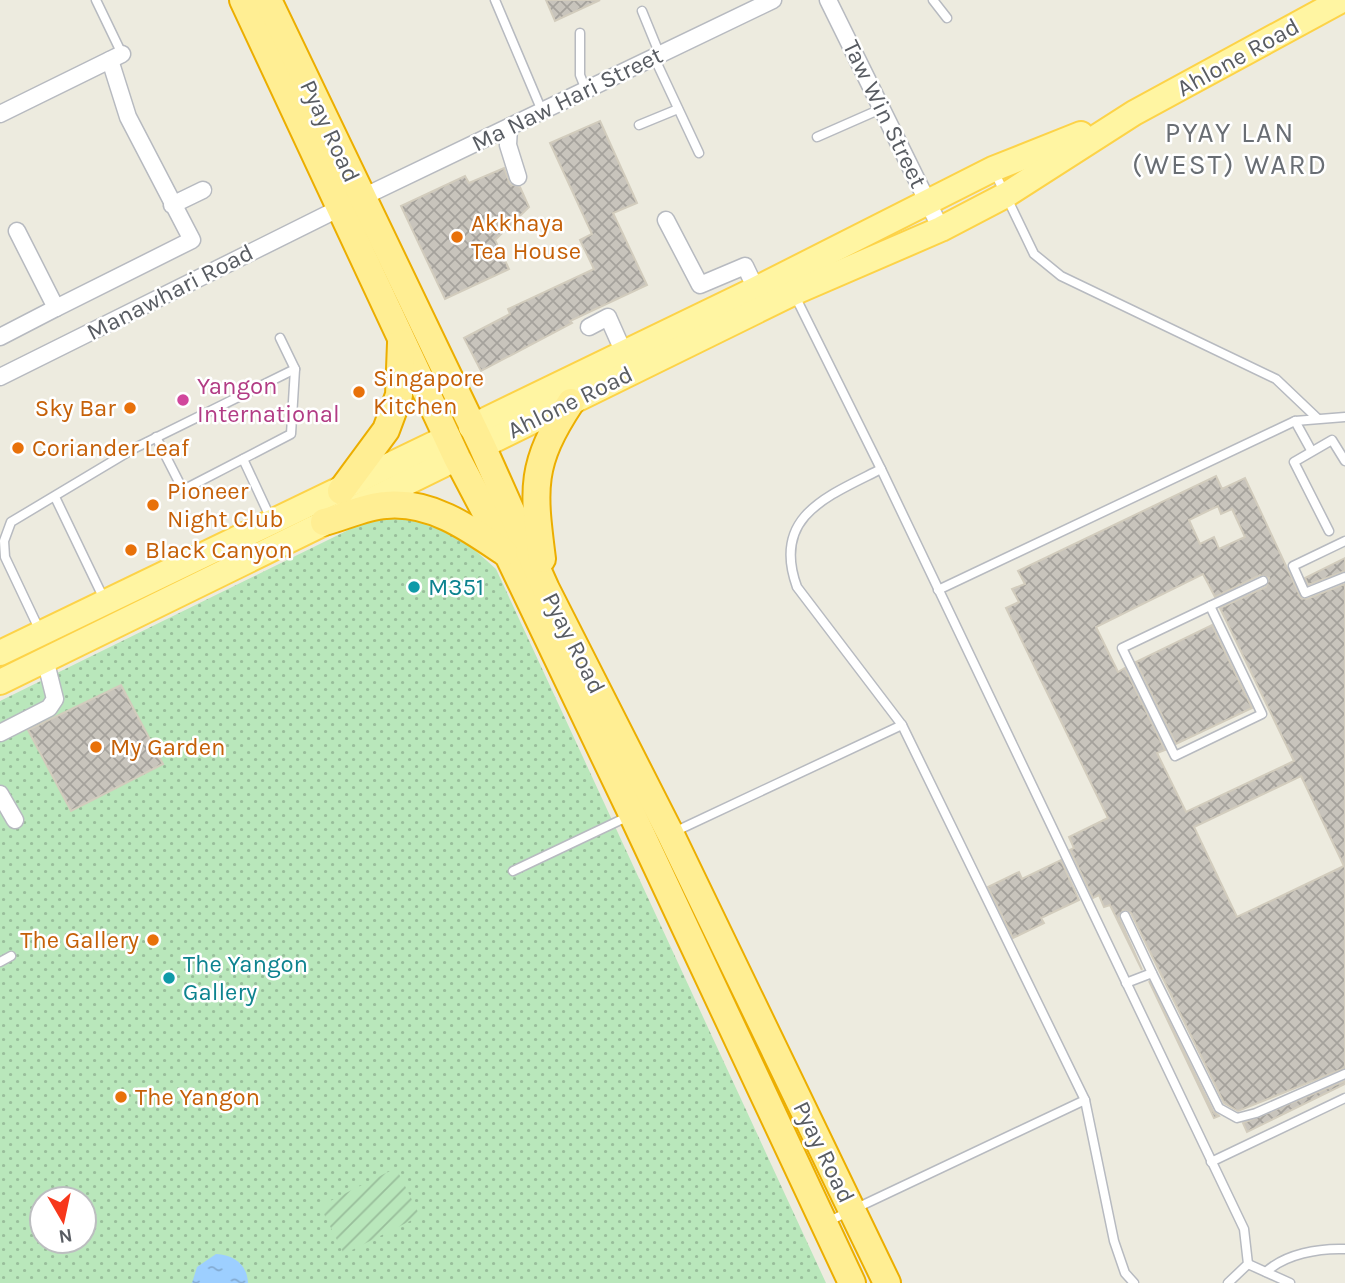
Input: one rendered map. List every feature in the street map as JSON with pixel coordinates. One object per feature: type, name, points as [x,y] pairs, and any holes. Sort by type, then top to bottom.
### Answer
[{"type":"highway","name":"Pyay Road","points":[[243,0],[351,203],[465,442],[508,555],[852,1283]]},
{"type":"highway","name":"Pyay Road","points":[[268,0],[351,203],[401,338],[465,442],[547,589],[670,833],[887,1283]]},
{"type":"highway","points":[[341,491],[386,430],[399,395],[401,338]]},
{"type":"highway","points":[[547,589],[534,498],[537,475],[549,435],[571,402]]},
{"type":"highway","points":[[324,522],[385,505],[411,506],[466,525],[508,555]]},
{"type":"main road","name":"Ahlone Road","points":[[0,653],[106,602],[278,533],[324,522],[624,354],[757,289],[789,284],[941,229],[1006,195],[1134,113],[1342,0]]},
{"type":"main road","name":"Ahlone Road","points":[[0,682],[278,533],[341,491],[571,402],[789,284],[928,202],[993,169],[1134,113]]},
{"type":"street","name":"Ma Naw Hari Street","points":[[351,203],[774,0]]},
{"type":"street","name":"Taw Win Street","points":[[828,0],[941,229]]},
{"type":"street","points":[[0,114],[116,57],[128,117],[192,240],[0,337]]},
{"type":"street","points":[[509,127],[508,145],[518,177]]},
{"type":"street","points":[[173,205],[203,190]]},
{"type":"street","name":"Manawhari Road","points":[[0,377],[351,203]]},
{"type":"street","points":[[666,220],[700,285],[745,266],[757,289]]},
{"type":"street","points":[[17,231],[56,309]]},
{"type":"street","points":[[589,327],[608,317],[624,354]]},
{"type":"street","points":[[0,733],[48,708],[55,699],[46,659]]},
{"type":"street","points":[[0,794],[15,820]]},
{"type":"lane","points":[[96,0],[116,57]]},
{"type":"lane","points":[[495,0],[542,111]]},
{"type":"lane","points":[[933,0],[947,18]]},
{"type":"lane","points":[[642,11],[678,109],[699,153]]},
{"type":"lane","points":[[580,33],[580,75],[586,90]]},
{"type":"lane","points":[[817,137],[883,108]]},
{"type":"lane","points":[[639,125],[678,109]]},
{"type":"lane","points":[[993,169],[1034,254],[1061,276],[1276,379],[1317,418]]},
{"type":"lane","points":[[789,284],[881,469],[1244,1229],[1248,1264]]},
{"type":"lane","points":[[156,437],[183,490],[291,434],[295,369],[280,338]]},
{"type":"lane","points":[[41,633],[5,557],[4,541],[11,522],[156,437],[295,369]]},
{"type":"lane","points":[[938,590],[1295,421],[1343,419]]},
{"type":"lane","points":[[1295,421],[1311,450]]},
{"type":"lane","points":[[1329,531],[1294,464],[1311,450],[1332,440],[1345,461]]},
{"type":"lane","points":[[243,459],[278,533]]},
{"type":"lane","points":[[881,469],[818,502],[806,514],[795,528],[788,564],[797,587],[902,725],[1085,1100],[1116,1250],[1125,1273],[1134,1283]]},
{"type":"lane","points":[[55,497],[106,602]]},
{"type":"lane","points":[[1345,541],[1293,566],[1306,593],[1345,577]]},
{"type":"lane","points":[[1210,606],[1262,714],[1175,756],[1122,648],[1210,606],[1263,581]]},
{"type":"lane","points":[[670,833],[902,725]]},
{"type":"lane","points":[[513,872],[632,814]]},
{"type":"lane","points":[[1125,916],[1219,1108],[1237,1118],[1256,1113],[1345,1074]]},
{"type":"lane","points":[[0,962],[10,956]]},
{"type":"lane","points":[[1126,984],[1152,972]]},
{"type":"lane","points":[[1211,1162],[1345,1098]]},
{"type":"lane","points":[[824,1223],[1085,1100]]},
{"type":"lane","points":[[1266,1272],[1276,1262],[1303,1254],[1345,1250]]},
{"type":"lane","points":[[1248,1264],[1290,1283]]},
{"type":"lane","points":[[1228,1283],[1248,1264]]},
{"type":"green space","points":[[383,513],[448,526],[496,569],[826,1283],[0,1283],[0,701]]},
{"type":"green space","points":[[396,1168],[420,1216],[344,1254],[320,1206]]},
{"type":"water","points":[[216,1254],[228,1256],[238,1262],[245,1271],[248,1283],[192,1283],[197,1267]]},
{"type":"building","points":[[546,0],[600,0],[555,21]]},
{"type":"building","points":[[600,121],[637,203],[613,213],[647,285],[570,321],[572,323],[481,371],[464,338],[510,314],[508,309],[594,269],[580,240],[592,234],[550,143]]},
{"type":"building","points":[[504,168],[510,184],[520,187],[529,207],[495,240],[509,269],[445,299],[401,206],[465,176],[469,183]]},
{"type":"building","points":[[1216,476],[1222,489],[1245,478],[1301,598],[1307,599],[1345,584],[1345,1068],[1238,1111],[1224,1103],[1131,913],[1123,910],[1119,918],[1142,970],[1110,905],[1104,907],[1099,895],[1093,898],[1070,850],[1074,848],[1069,837],[1108,818],[1006,608],[1019,602],[1012,589],[1025,584],[1018,571]],"holes":[[[1218,506],[1221,514],[1232,509],[1245,537],[1219,549],[1214,537],[1200,544],[1189,520]],[[1203,574],[1215,597],[1260,575],[1269,578],[1266,587],[1220,608],[1294,761],[1186,812],[1157,753],[1165,750],[1125,668],[1118,672],[1096,627]],[[1301,776],[1344,866],[1237,917],[1194,827]]]},
{"type":"building","points":[[1345,558],[1345,571],[1308,585],[1305,578]]},
{"type":"building","points":[[1212,625],[1252,708],[1176,744],[1136,662]]},
{"type":"building","name":"My Garden","points":[[121,685],[163,764],[71,811],[28,730]]},
{"type":"building","points":[[1061,860],[1079,900],[1041,918],[1044,923],[1013,938],[988,887],[1019,872],[1022,879]]},
{"type":"building","points":[[1149,981],[1213,1111],[1219,1116],[1214,1118]]},
{"type":"building","points":[[1345,1081],[1345,1084],[1247,1132],[1243,1123]]},
{"type":"place","name":"Akkhaya Tea House","points":[[457,237]]},
{"type":"place","name":"Singapore Kitchen","points":[[359,392]]},
{"type":"place","name":"Yangon International","points":[[183,400]]},
{"type":"place","name":"Sky Bar","points":[[130,408]]},
{"type":"place","name":"Coriander Leaf","points":[[18,448]]},
{"type":"place","name":"Pioneer Night Club","points":[[153,505]]},
{"type":"place","name":"Black Canyon","points":[[131,550]]},
{"type":"place","name":"M351","points":[[414,587]]},
{"type":"place","name":"My Garden","points":[[96,747]]},
{"type":"place","name":"The Gallery","points":[[153,940]]},
{"type":"place","name":"The Yangon Gallery","points":[[169,978]]},
{"type":"place","name":"The Yangon","points":[[121,1097]]},
{"type":"district","name":"PYAY LAN (WEST) WARD","points":[[1230,148]]}]
